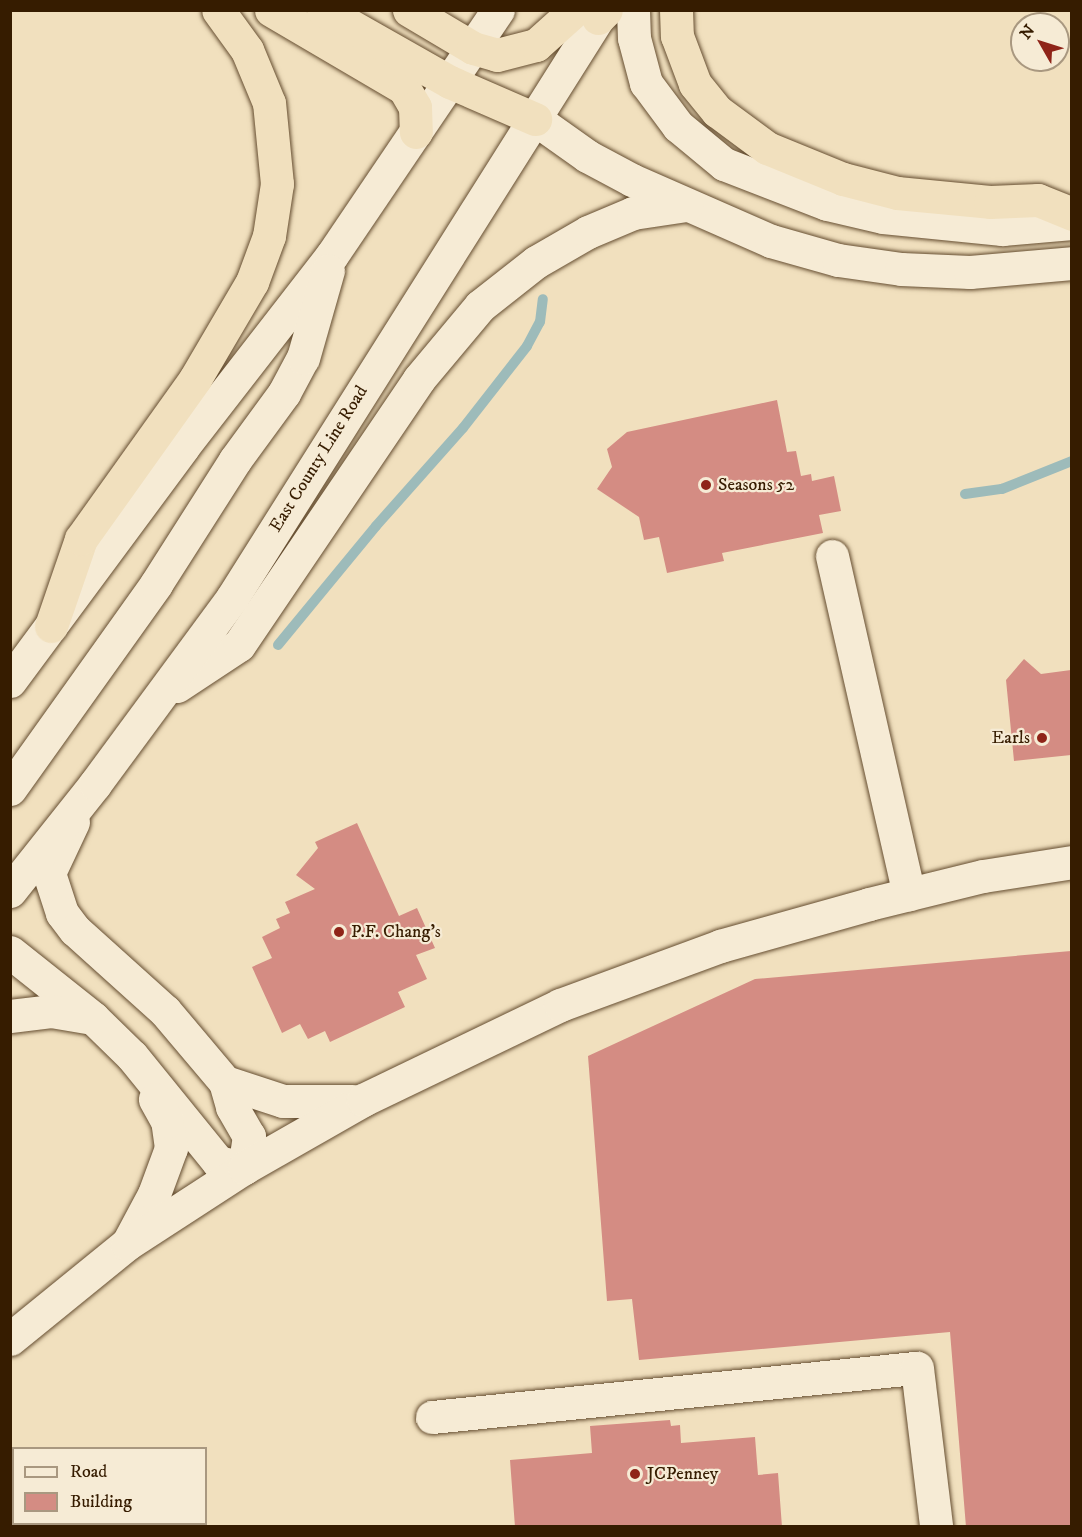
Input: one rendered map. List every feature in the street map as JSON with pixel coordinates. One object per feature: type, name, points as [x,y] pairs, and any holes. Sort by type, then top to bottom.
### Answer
[{"type":"highway","points":[[51,626],[81,539],[195,379],[252,282],[269,236],[276,204],[277,165],[269,103],[247,50],[218,10]]},
{"type":"highway","points":[[271,10],[404,88],[415,107],[416,132]]},
{"type":"highway","points":[[323,10],[450,82],[535,119]]},
{"type":"highway","points":[[409,10],[473,48],[497,55],[518,53],[595,12]]},
{"type":"highway","points":[[676,10],[677,36],[696,84],[717,111],[767,148],[843,179],[897,193],[990,202],[1038,200],[1071,214]]},
{"type":"main road","points":[[10,681],[183,447],[332,255],[498,10]]},
{"type":"main road","points":[[633,10],[634,38],[646,83],[678,126],[724,164],[816,200],[883,217],[1002,229],[1071,223]]},
{"type":"main road","name":"East County Line Road","points":[[10,891],[95,784],[232,598],[535,119],[595,12]]},
{"type":"main road","points":[[535,119],[587,156],[686,205],[771,241],[838,260],[901,269],[970,272],[1071,263]]},
{"type":"main road","points":[[158,699],[239,645],[419,379],[480,306],[536,262],[588,232],[633,213],[686,205]]},
{"type":"main road","points":[[10,789],[156,584],[235,460],[284,393],[303,358],[332,255]]},
{"type":"main road","points":[[832,555],[909,894]]},
{"type":"main road","points":[[95,784],[49,873],[56,900],[75,930],[165,1011],[225,1082],[232,1107],[249,1136],[244,1168]]},
{"type":"main road","points":[[10,1339],[127,1244],[244,1168],[363,1100],[560,1005],[720,946],[983,876],[1071,862]]},
{"type":"main road","points":[[10,952],[93,1018],[132,1056],[218,1162],[244,1168]]},
{"type":"main road","points":[[10,1016],[51,1011],[93,1018]]},
{"type":"main road","points":[[127,1244],[154,1194],[171,1148],[167,1121],[132,1056]]},
{"type":"main road","points":[[225,1082],[298,1104],[363,1100]]},
{"type":"main road","points":[[432,1417],[917,1368],[936,1527]]},
{"type":"building","name":"Seasons 52","points":[[777,400],[787,452],[796,451],[801,476],[811,474],[812,481],[834,476],[841,511],[819,515],[823,533],[722,553],[724,561],[667,573],[659,537],[644,540],[639,517],[597,489],[612,467],[607,449],[627,432]]},
{"type":"building","name":"Earls","points":[[1024,659],[1041,674],[1071,670],[1071,755],[1014,761],[1006,680]]},
{"type":"building","name":"P.F. Chang's","points":[[357,823],[399,916],[417,908],[435,948],[416,955],[427,979],[398,992],[405,1007],[330,1042],[325,1031],[308,1039],[300,1024],[282,1033],[252,967],[272,958],[262,937],[280,928],[276,919],[290,913],[285,902],[315,889],[296,875],[318,848],[315,842]]},
{"type":"building","points":[[1071,951],[1071,1527],[966,1527],[950,1332],[639,1360],[632,1299],[607,1301],[588,1056],[755,979]]},
{"type":"building","name":"JCPenney","points":[[670,1420],[671,1426],[680,1425],[681,1443],[755,1437],[758,1475],[778,1473],[782,1527],[515,1527],[510,1460],[592,1453],[590,1426]]},
{"type":"waterway","points":[[278,645],[376,526],[463,428],[527,346],[540,322],[543,299]]},
{"type":"waterway","points":[[965,494],[1002,489],[1072,461]]},
{"type":"place","name":"Seasons 52","points":[[706,485]]},
{"type":"place","name":"Earls","points":[[1042,738]]},
{"type":"place","name":"P.F. Chang's","points":[[339,932]]},
{"type":"place","name":"JCPenney","points":[[635,1474]]}]
